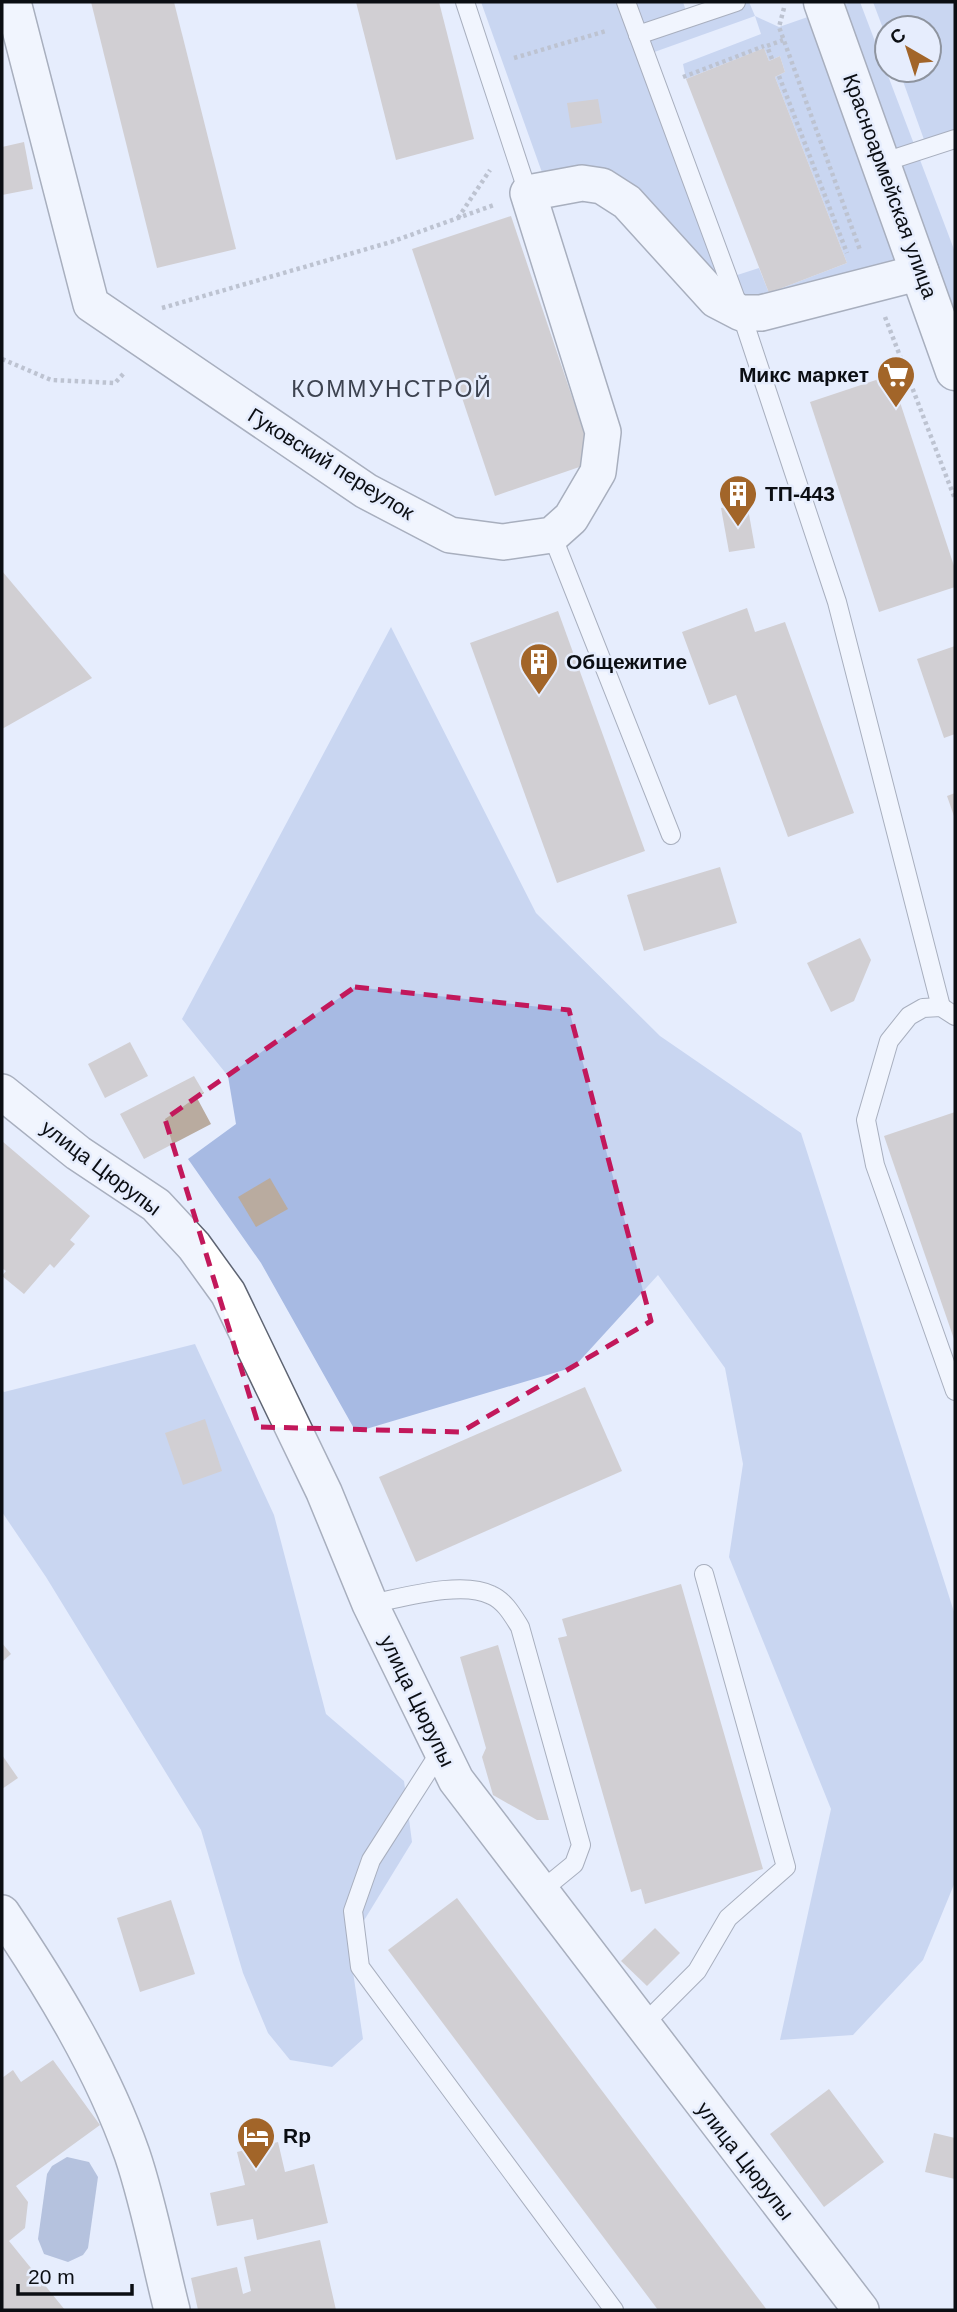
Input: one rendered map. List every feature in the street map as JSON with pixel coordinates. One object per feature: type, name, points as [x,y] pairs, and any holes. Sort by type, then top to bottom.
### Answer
[{"type":"street","name":"Гуковский переулок","points":[[13,2],[91,304],[114,322],[147,339],[286,439],[405,513],[450,534],[503,542],[552,535]]},
{"type":"street","name":"Красноармейская улица","points":[[823,2],[955,371]]},
{"type":"street","points":[[552,535],[571,518],[598,472],[603,432],[528,193],[582,183],[602,186],[627,202],[716,300],[741,313],[761,313],[921,272]]},
{"type":"street","name":"улица Цюрупы","points":[[2,1092],[78,1153],[156,1205],[194,1245],[228,1293],[324,1492],[370,1604],[440,1752],[477,1811],[861,2310]]},
{"type":"street","points":[[2,1913],[78,2041],[132,2154],[172,2310]]},
{"type":"lane","points":[[465,2],[528,193]]},
{"type":"lane","points":[[626,2],[741,313],[837,602],[948,1012],[923,1007],[909,1016],[889,1041],[866,1120],[875,1165],[955,1391]]},
{"type":"lane","points":[[638,35],[736,2]]},
{"type":"lane","points":[[881,163],[955,139]]},
{"type":"lane","points":[[552,535],[671,835]]},
{"type":"lane","points":[[641,2027],[697,1971],[728,1918],[786,1867],[704,1574]]},
{"type":"lane","points":[[370,1604],[445,1589],[490,1594],[508,1608],[520,1628],[581,1844],[574,1864],[541,1891]]},
{"type":"lane","points":[[440,1752],[371,1860],[353,1911],[360,1967],[614,2310]]},
{"type":"path","points":[[779,27],[786,2]]},
{"type":"path","points":[[486,66],[625,25],[629,38],[638,35]]},
{"type":"path","points":[[772,59],[767,46],[783,40]]},
{"type":"path","points":[[680,78],[764,46]]},
{"type":"path","points":[[779,76],[852,266]]},
{"type":"path","points":[[457,218],[510,141]]},
{"type":"path","points":[[164,307],[303,269],[528,193]]},
{"type":"path","points":[[2,359],[51,380],[115,383]]},
{"type":"highlighted area","points":[[355,987],[569,1010],[651,1321],[461,1432],[259,1427],[165,1119]]},
{"type":"shaded area","points":[[481,2],[683,2],[688,17],[736,2],[749,2],[755,16],[779,27],[851,2],[860,2],[873,36],[873,84],[891,84],[955,252],[955,371],[921,272],[741,313],[634,198],[544,178]],"holes":[[[755,16],[761,34],[683,64],[686,79],[764,48],[769,61],[780,56],[785,72],[775,77],[847,263],[769,293],[759,268],[728,278],[646,55]]]},
{"type":"shaded area","points":[[873,2],[955,2],[955,139],[927,148],[904,84],[943,84],[943,14],[878,14]]},
{"type":"shaded area","points":[[391,627],[536,913],[660,1036],[801,1133],[955,1615],[955,1882],[923,1960],[853,2035],[780,2040],[831,1809],[729,1557],[743,1464],[725,1368],[658,1275],[574,1367],[356,1432],[261,1263],[188,1159],[236,1124],[228,1076],[182,1019]]},
{"type":"shaded area","points":[[195,1344],[274,1515],[326,1714],[404,1781],[412,1842],[349,1945],[363,2039],[332,2067],[290,2060],[268,2033],[243,1973],[201,1830],[46,1577],[2,1512],[2,1390],[4,1392]]},
{"type":"shaded area","points":[[67,2157],[89,2162],[98,2177],[88,2248],[83,2255],[68,2262],[44,2254],[38,2239],[47,2174],[52,2166]]},
{"type":"building","points":[[91,2],[174,2],[236,249],[157,268]]},
{"type":"building","points":[[356,2],[439,2],[474,139],[396,160]]},
{"type":"building","points":[[764,48],[769,61],[780,56],[785,72],[775,77],[847,263],[769,293],[686,79]]},
{"type":"building","points":[[598,99],[602,123],[571,128],[567,103]]},
{"type":"building","points":[[24,142],[33,189],[2,195],[2,147]]},
{"type":"building","points":[[511,216],[594,462],[495,496],[412,249]]},
{"type":"building","points":[[891,375],[955,569],[955,587],[879,612],[810,402]]},
{"type":"building","name":"ТП-443","points":[[747,503],[755,548],[729,552],[721,508]]},
{"type":"building","points":[[2,571],[92,678],[2,729]]},
{"type":"building","points":[[747,608],[755,632],[785,622],[854,813],[788,837],[736,695],[709,705],[682,632]]},
{"type":"building","name":"Общежитие","points":[[558,611],[645,851],[557,883],[470,643]]},
{"type":"building","points":[[955,646],[955,734],[944,738],[917,659]]},
{"type":"building","points":[[955,793],[955,819],[947,796]]},
{"type":"building","points":[[720,867],[737,923],[644,951],[627,895]]},
{"type":"building","points":[[860,938],[871,960],[854,1001],[831,1012],[807,963]]},
{"type":"building","points":[[130,1042],[148,1076],[105,1098],[88,1064]]},
{"type":"building","points":[[194,1076],[204,1093],[197,1098],[211,1124],[144,1159],[120,1114]]},
{"type":"building","points":[[955,1112],[955,1342],[884,1136]]},
{"type":"building","points":[[2,1141],[90,1216],[70,1240],[75,1244],[54,1268],[50,1264],[24,1294],[2,1276],[6,1271],[2,1268]]},
{"type":"building","points":[[270,1178],[288,1209],[256,1227],[238,1197]]},
{"type":"building","points":[[585,1387],[622,1471],[416,1562],[379,1477]]},
{"type":"building","points":[[205,1419],[222,1471],[183,1485],[165,1433]]},
{"type":"building","points":[[681,1584],[763,1869],[645,1904],[641,1889],[631,1892],[558,1638],[567,1636],[562,1619]]},
{"type":"building","points":[[2,1643],[11,1654],[2,1662]]},
{"type":"building","points":[[498,1645],[549,1820],[537,1820],[493,1795],[482,1757],[486,1748],[460,1657]]},
{"type":"building","points":[[2,1755],[18,1778],[2,1789]]},
{"type":"building","points":[[457,1898],[767,2310],[658,2310],[388,1950]]},
{"type":"building","points":[[171,1900],[195,1974],[140,1992],[117,1918]]},
{"type":"building","points":[[655,1928],[680,1953],[647,1986],[621,1961]]},
{"type":"building","points":[[53,2060],[100,2125],[16,2186],[28,2202],[25,2228],[9,2241],[65,2310],[2,2310],[2,2078],[13,2070],[21,2082]]},
{"type":"building","points":[[829,2089],[884,2162],[824,2207],[770,2134]]},
{"type":"building","points":[[934,2133],[955,2138],[955,2179],[925,2172]]},
{"type":"building","points":[[278,2142],[285,2172],[314,2164],[328,2223],[257,2240],[253,2219],[217,2226],[210,2193],[245,2185],[237,2152]]},
{"type":"building","points":[[320,2240],[336,2310],[198,2310],[191,2278],[237,2267],[243,2294],[251,2291],[244,2257]]},
{"type":"place","name":"Микс маркет","points":[[896,409]]},
{"type":"place","name":"ТП-443","points":[[738,528]]},
{"type":"place","name":"Общежитие","points":[[539,696]]},
{"type":"place","name":"Rp","points":[[256,2170]]},
{"type":"district","name":"КОММУНСТРОЙ","points":[[392,389]]}]
